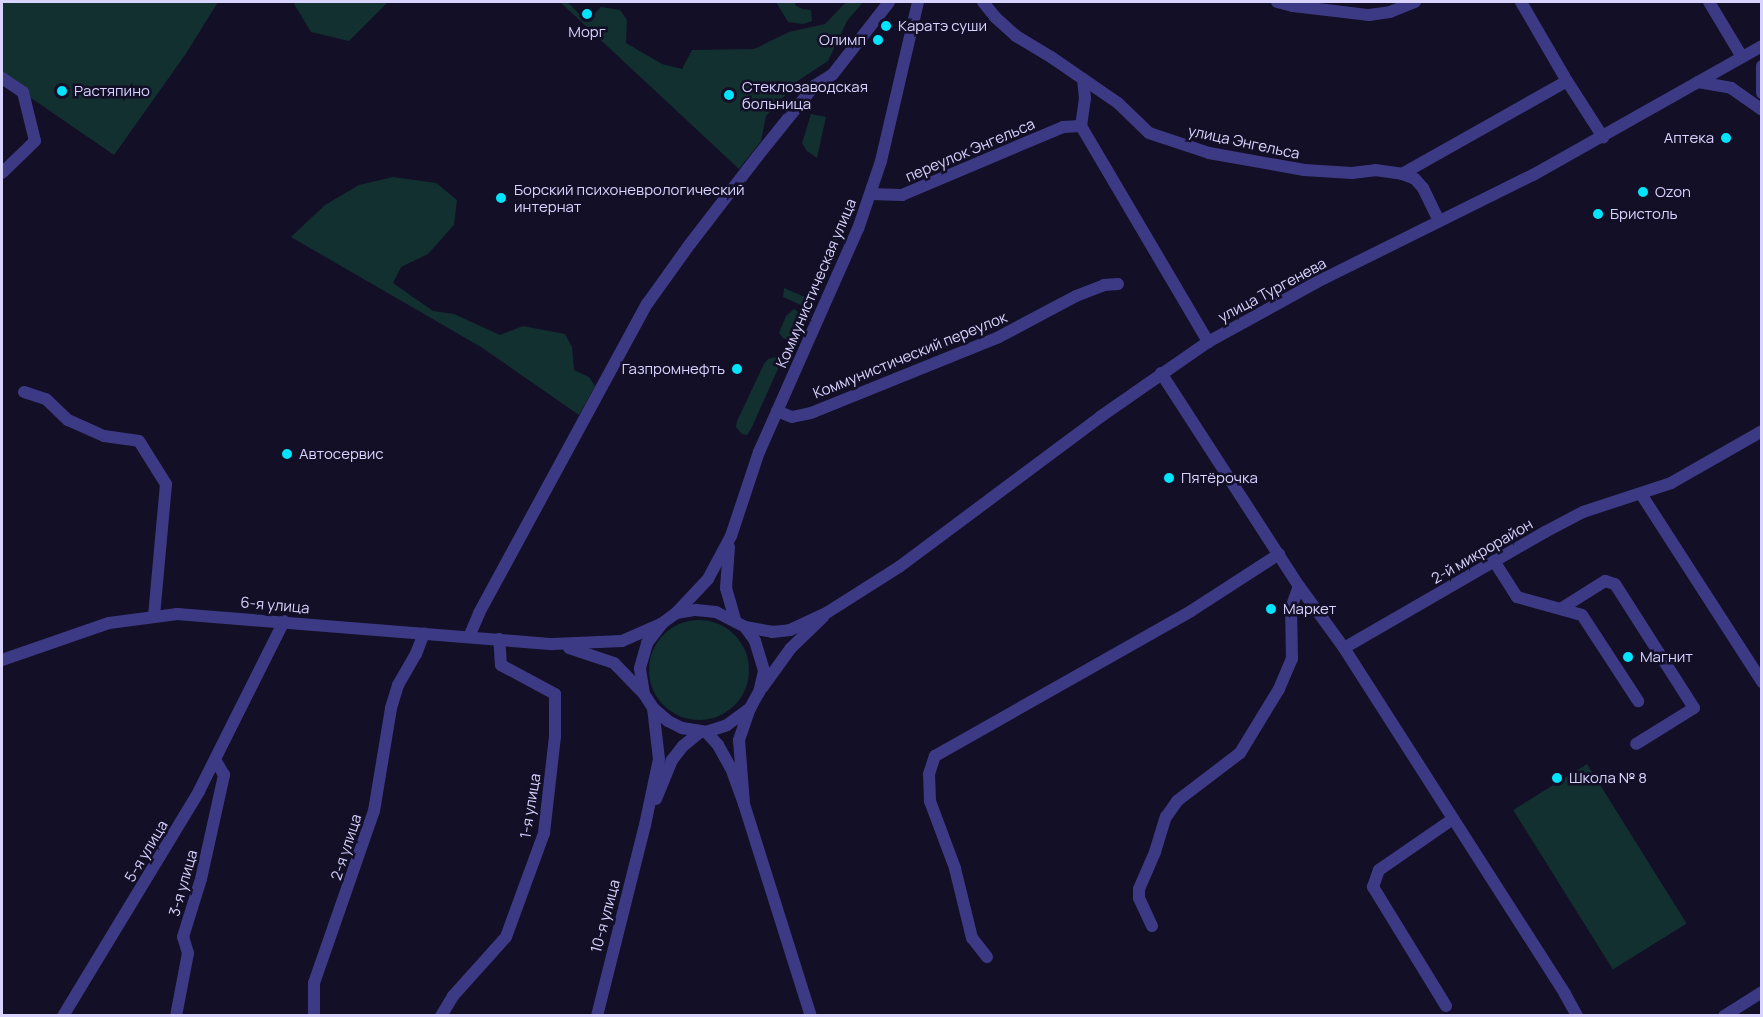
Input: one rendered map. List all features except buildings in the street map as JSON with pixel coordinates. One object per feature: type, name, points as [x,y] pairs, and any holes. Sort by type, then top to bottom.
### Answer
[{"type":"street","points":[[469,637],[479,613],[648,304],[690,244],[757,157],[814,86],[833,74],[889,2]]},
{"type":"street","name":"Коммунистическая улица","points":[[676,613],[708,579],[731,536],[759,452],[858,229],[871,194],[918,2]]},
{"type":"street","name":"улица Энгельса","points":[[983,2],[995,17],[1016,36],[1118,103],[1135,122],[1149,133],[1209,153],[1304,170],[1352,173],[1375,170],[1402,174]]},
{"type":"street","points":[[1277,2],[1370,15],[1390,12],[1415,2]]},
{"type":"street","points":[[1521,2],[1603,137]]},
{"type":"street","points":[[1709,2],[1742,57]]},
{"type":"street","name":"улица Тургенева","points":[[740,624],[772,632],[790,630],[828,612],[923,550],[1161,373],[1208,342],[1439,221],[1533,176],[1761,46]]},
{"type":"street","points":[[1761,66],[1761,93]]},
{"type":"street","points":[[2,78],[23,92],[35,141],[2,173]]},
{"type":"street","points":[[1083,79],[1085,98],[1081,126],[1208,342]]},
{"type":"street","points":[[1402,174],[1567,81]]},
{"type":"street","points":[[1698,82],[1731,88],[1761,110]]},
{"type":"street","name":"переулок Энгельса","points":[[871,194],[902,195],[1063,127],[1081,126]]},
{"type":"street","points":[[1402,174],[1415,179],[1423,188],[1439,221]]},
{"type":"street","name":"Коммунистический переулок","points":[[777,411],[792,417],[811,413],[997,338],[1076,296],[1104,285],[1118,284]]},
{"type":"street","points":[[1161,373],[1299,586],[1344,648],[1577,1016]]},
{"type":"street","points":[[24,392],[46,399],[68,420],[104,436],[139,441],[166,484],[154,615]]},
{"type":"street","name":"2-й микрорайон","points":[[1344,648],[1583,512],[1671,483],[1761,432]]},
{"type":"street","points":[[1641,494],[1761,682]]},
{"type":"street","name":"Коммунистическая улица","points":[[731,536],[726,588],[740,624]]},
{"type":"street","points":[[987,957],[972,938],[955,868],[930,801],[929,774],[935,756],[1191,611],[1279,554]]},
{"type":"street","points":[[1494,561],[1517,597],[1582,615],[1638,701]]},
{"type":"street","points":[[1562,608],[1605,581],[1616,584],[1694,708],[1636,744]]},
{"type":"street","points":[[1152,926],[1139,898],[1139,890],[1155,852],[1166,817],[1177,801],[1240,753],[1279,689],[1292,659],[1291,608],[1299,586]]},
{"type":"street","points":[[552,644],[622,641],[661,624],[676,613],[696,610],[716,612],[740,624],[755,641],[764,671],[759,692],[750,708],[739,740],[744,804]]},
{"type":"street","name":"улица Тургенева","points":[[759,692],[791,648],[828,612]]},
{"type":"street","name":"6-я улица","points":[[2,660],[109,624],[154,615],[204,615],[552,644]]},
{"type":"street","name":"5-я улица","points":[[63,1016],[106,949],[216,761],[284,621]]},
{"type":"street","points":[[644,694],[640,669],[647,643],[661,624]]},
{"type":"street","name":"2-я улица","points":[[314,1016],[314,983],[374,811],[391,708],[398,685],[416,654],[424,633]]},
{"type":"street","name":"1-я улица","points":[[441,1016],[453,996],[506,937],[544,833],[555,736],[555,694],[501,665],[499,639]]},
{"type":"street","points":[[552,644],[614,663],[644,694],[653,708],[668,721],[703,732],[718,745],[744,804],[811,1016]]},
{"type":"street","name":"10-я улица","points":[[597,1016],[645,825],[659,759],[653,708]]},
{"type":"street","points":[[703,732],[727,725],[750,708]]},
{"type":"street","name":"10-я улица","points":[[645,825],[672,760],[683,746],[703,732]]},
{"type":"street","name":"3-я улица","points":[[176,1016],[188,953],[183,937],[201,879],[224,775],[216,761]]},
{"type":"street","points":[[1446,1006],[1373,886],[1379,870],[1453,819]]},
{"type":"street","points":[[1724,1016],[1761,992]]},
{"type":"green space","points":[[2,2],[218,2],[185,55],[114,155],[2,78]]},
{"type":"green space","points":[[293,2],[388,2],[349,41],[311,32]]},
{"type":"green space","points":[[560,2],[567,2],[587,21],[601,7],[620,10],[627,20],[626,43],[662,64],[682,69],[692,50],[754,49],[789,32],[825,24],[846,2],[863,2],[847,21],[828,61],[799,80],[766,116],[761,141],[739,169]]},
{"type":"green space","points":[[776,2],[796,2],[795,5],[802,9],[811,10],[812,21],[803,24],[788,22]]},
{"type":"green space","points":[[811,114],[826,117],[817,158],[807,151],[802,143]]},
{"type":"green space","points":[[393,177],[436,183],[457,200],[454,225],[428,254],[401,267],[393,283],[433,311],[454,314],[500,335],[523,326],[565,334],[572,347],[574,370],[589,377],[595,386],[579,415],[481,347],[291,237],[325,205],[359,185]]},
{"type":"green space","points":[[843,214],[847,219],[808,303],[801,305],[783,297],[784,288],[805,297]]},
{"type":"green space","points":[[794,309],[801,314],[802,319],[793,338],[784,339],[779,333],[786,316]]},
{"type":"green space","points":[[776,357],[780,362],[778,369],[751,429],[747,435],[742,434],[736,427],[737,421],[764,364],[768,359]]},
{"type":"green space","points":[[699,620],[718,624],[735,634],[745,651],[749,670],[745,689],[735,706],[718,716],[699,720],[680,716],[663,706],[653,689],[649,670],[653,651],[663,634],[680,624]]},
{"type":"green space","points":[[1587,764],[1687,923],[1613,970],[1513,810]]},
{"type":"place","name":"Морг","points":[[587,14]]},
{"type":"place","name":"Каратэ суши","points":[[886,26]]},
{"type":"place","name":"Олимп","points":[[878,40]]},
{"type":"place","name":"Растяпино","points":[[62,91]]},
{"type":"place","name":"Стеклозаводская больница","points":[[729,95]]},
{"type":"place","name":"Аптека","points":[[1726,138]]},
{"type":"place","name":"Ozon","points":[[1643,192]]},
{"type":"place","name":"Борский психоневрологический интернат","points":[[501,198]]},
{"type":"place","name":"Бристоль","points":[[1598,214]]},
{"type":"place","name":"Газпромнефть","points":[[737,369]]},
{"type":"place","name":"Автосервис","points":[[287,454]]},
{"type":"place","name":"Пятёрочка","points":[[1169,478]]},
{"type":"place","name":"Маркет","points":[[1271,609]]},
{"type":"place","name":"Магнит","points":[[1628,657]]},
{"type":"place","name":"Школа № 8","points":[[1557,778]]}]
